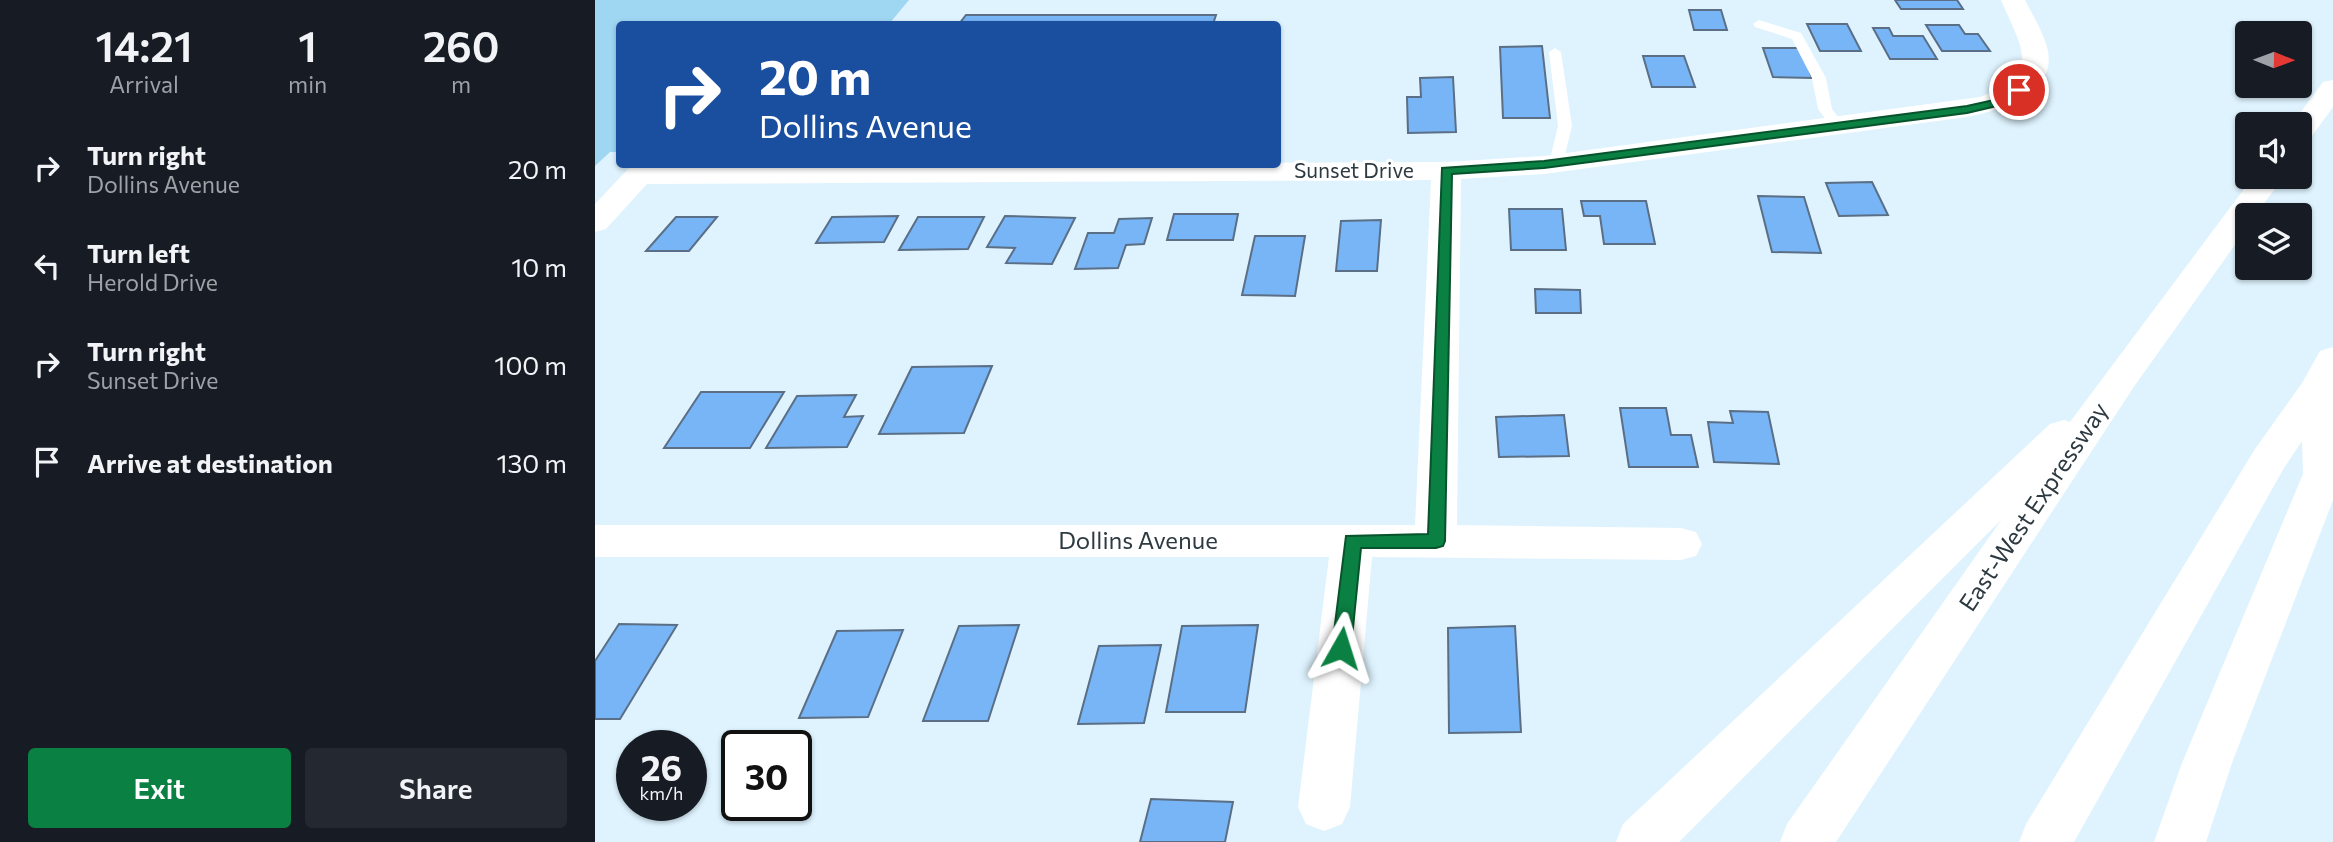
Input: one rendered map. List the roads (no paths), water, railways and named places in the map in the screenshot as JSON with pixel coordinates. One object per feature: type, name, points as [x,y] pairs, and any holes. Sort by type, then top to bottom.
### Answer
[{"type":"main road","name":"Sunset Drive","points":[[595,222],[639,175],[1446,171],[1556,163],[1967,109],[1997,103],[2019,90],[2032,72],[2036,53],[2013,0]]},
{"type":"main road","points":[[2312,116],[2333,88]]},
{"type":"main road","points":[[1436,541],[1446,171]]},
{"type":"main road","name":"East-West Expressway","points":[[1806,842],[2120,379],[2259,189]]},
{"type":"main road","points":[[2045,842],[2269,459],[2326,374]]},
{"type":"main road","points":[[2180,842],[2207,763],[2323,474],[2326,374]]},
{"type":"main road","points":[[1642,842],[2120,379]]},
{"type":"main road","name":"Dollins Avenue","points":[[595,541],[1436,541],[1681,544]]},
{"type":"main road","points":[[1324,807],[1353,541]]},
{"type":"lane","points":[[1759,24],[1797,36],[1819,78],[1825,109],[1838,126]]},
{"type":"lane","points":[[1555,52],[1565,126],[1556,163]]}]
